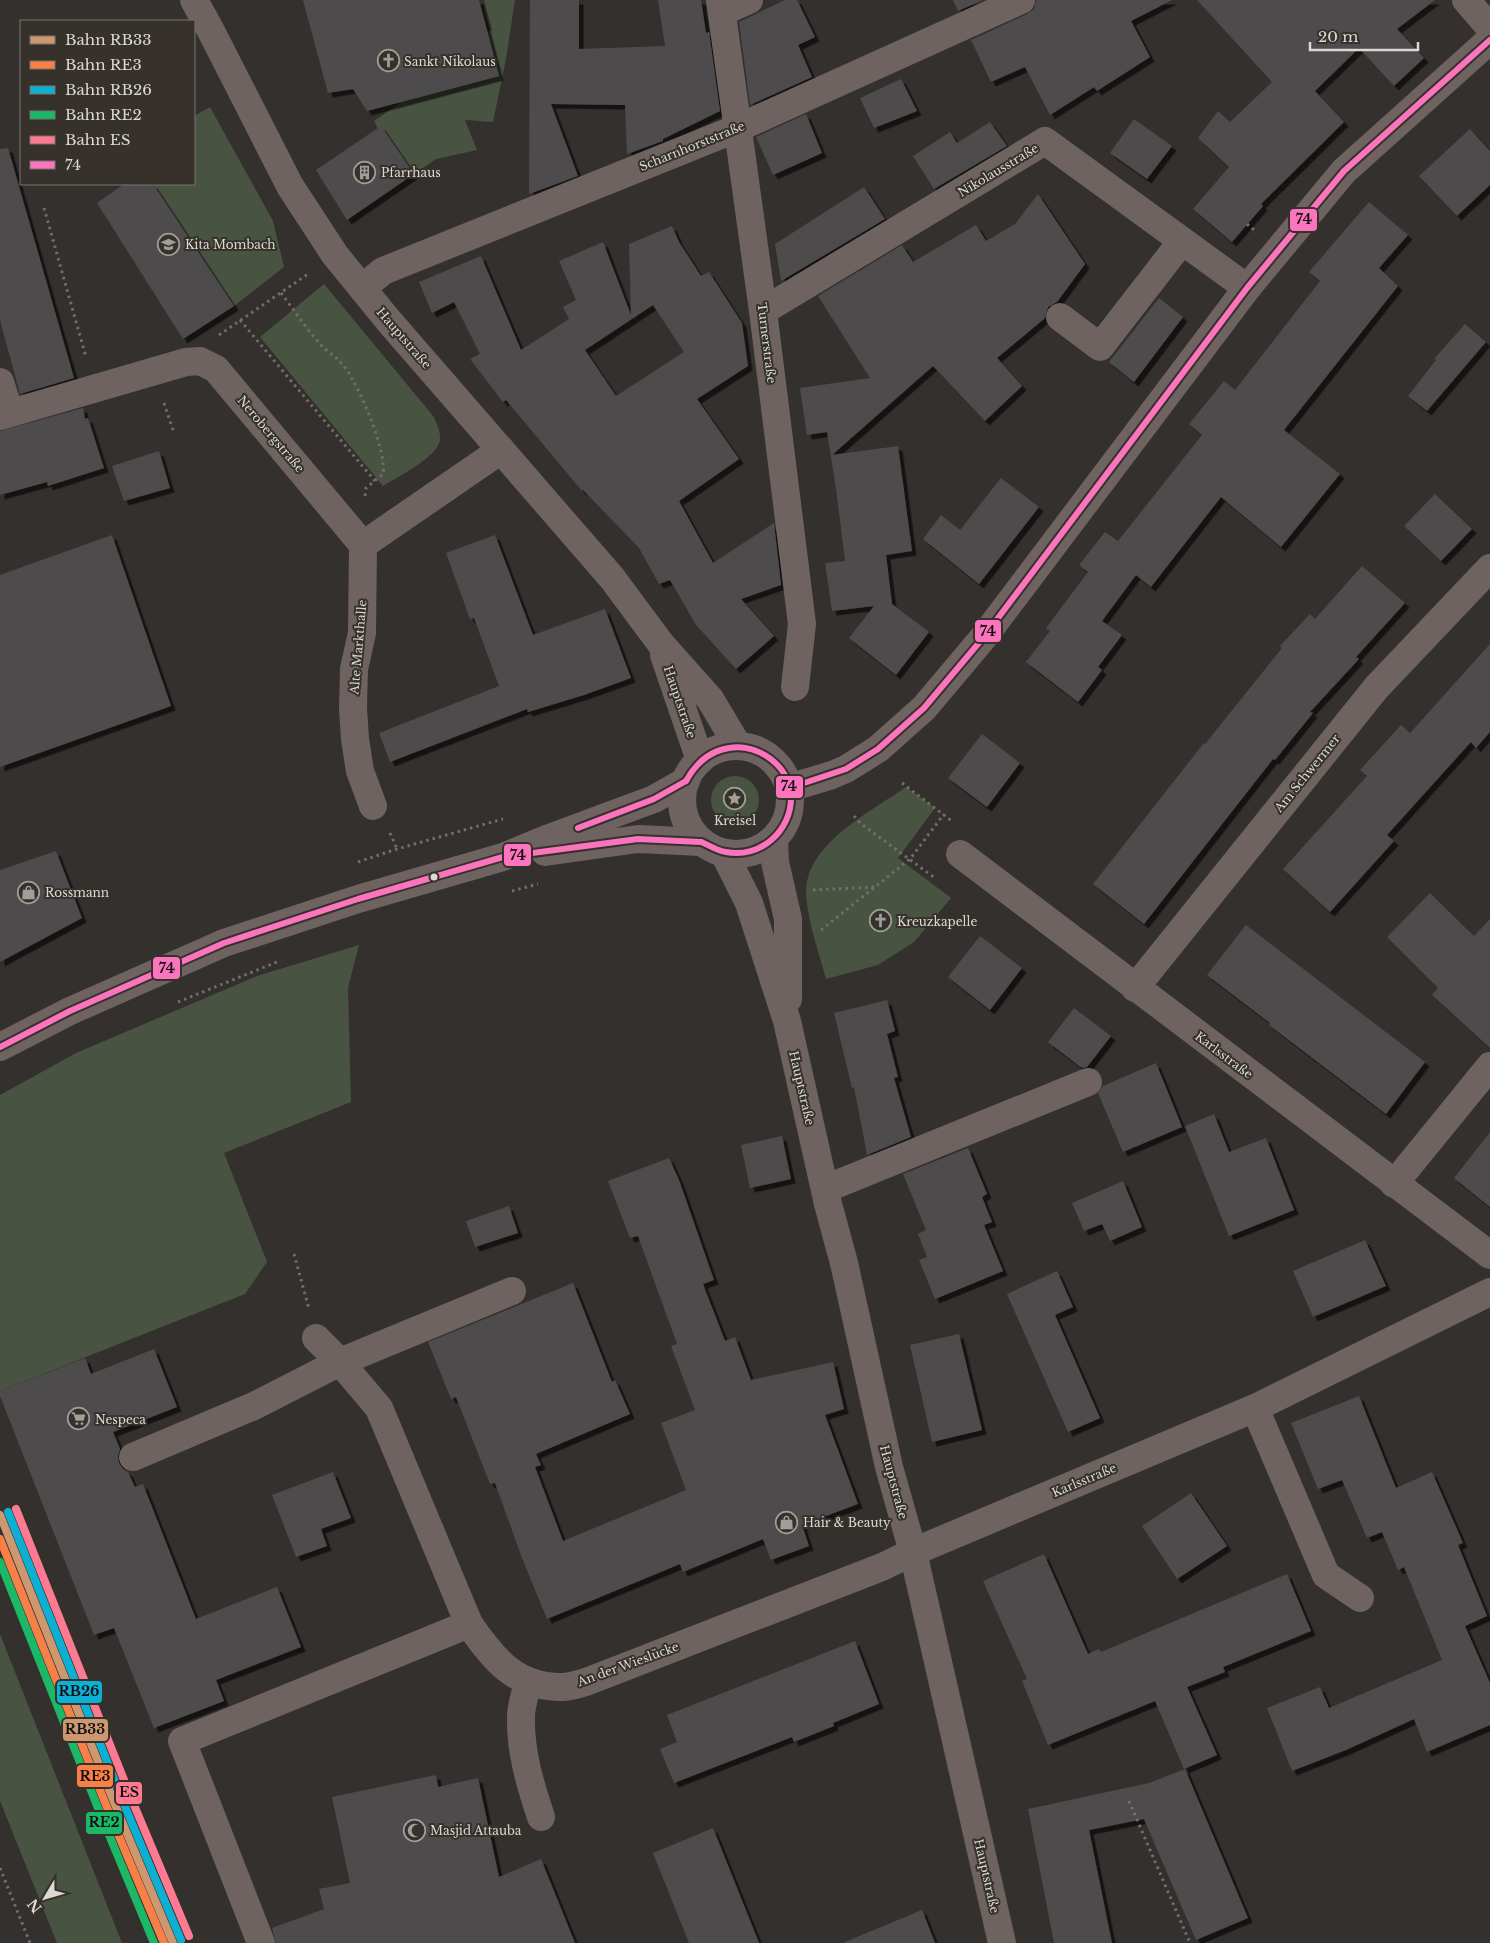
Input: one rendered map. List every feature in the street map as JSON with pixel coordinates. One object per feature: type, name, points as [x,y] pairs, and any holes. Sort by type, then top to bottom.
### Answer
[{"type":"street","name":"Hauptstraße","points":[[194,0],[290,186],[318,231],[362,288],[612,578],[661,644],[710,699],[738,746]]},
{"type":"street","points":[[721,6],[750,0]]},
{"type":"street","name":"Scharnhorststraße","points":[[362,288],[383,271],[738,128],[1021,0]]},
{"type":"street","points":[[1466,0],[1490,28]]},
{"type":"street","name":"Turnerstraße","points":[[721,6],[763,310],[802,624],[795,687]]},
{"type":"street","points":[[789,788],[846,769],[878,749],[924,708],[983,638],[1247,288],[1344,171],[1490,40]]},
{"type":"street","name":"Nikolausstraße","points":[[763,310],[1045,141],[1247,288]]},
{"type":"street","points":[[1060,317],[1100,347],[1182,241]]},
{"type":"street","points":[[0,382],[5,415],[167,366],[200,360]]},
{"type":"street","name":"Nerobergstraße","points":[[200,360],[216,369],[363,545]]},
{"type":"street","points":[[363,545],[501,450]]},
{"type":"street","name":"Alte Markthalle","points":[[363,545],[362,633],[354,668],[353,708],[360,771],[373,806]]},
{"type":"street","name":"Am Schwermer","points":[[1135,988],[1376,688],[1490,568]]},
{"type":"street","name":"Hauptstraße","points":[[661,644],[693,770],[682,797],[684,814],[690,829],[712,847],[749,903],[787,1021],[889,1467],[913,1552],[1002,1943]]},
{"type":"street","points":[[0,1047],[70,1011],[224,944],[358,899],[503,857],[549,838],[646,803],[693,770],[711,752],[723,748],[738,746],[752,748],[765,754],[776,763],[784,774],[789,788],[791,802],[788,816],[782,829],[774,840],[762,848],[749,853],[737,854],[712,847],[638,839],[503,857]]},
{"type":"street","name":"Hauptstraße","points":[[774,840],[775,862],[788,919],[787,1021]]},
{"type":"street","name":"Karlsstraße","points":[[960,854],[1490,1255]]},
{"type":"street","points":[[1394,1184],[1490,1066]]},
{"type":"street","points":[[825,1189],[1088,1082]]},
{"type":"street","points":[[133,1457],[254,1406],[340,1362],[512,1291]]},
{"type":"street","name":"Karlsstraße","points":[[913,1552],[1255,1408],[1490,1292]]},
{"type":"street","name":"An der Wieslücke","points":[[316,1338],[340,1362],[379,1408],[469,1624],[490,1654],[508,1670],[528,1682],[564,1687],[586,1682],[882,1567],[913,1552]]},
{"type":"street","points":[[1255,1408],[1326,1575],[1360,1598]]},
{"type":"street","points":[[261,1943],[182,1741],[469,1624]]},
{"type":"street","points":[[528,1682],[521,1714],[524,1752],[529,1783],[541,1817]]},
{"type":"path","points":[[44,208],[95,389]]},
{"type":"path","points":[[200,360],[208,343],[311,271]]},
{"type":"path","points":[[281,293],[324,347],[339,360],[354,383],[376,434],[383,457],[383,474],[366,488],[363,545]]},
{"type":"path","points":[[240,320],[375,481]]},
{"type":"path","points":[[854,816],[860,823],[941,882],[972,836],[902,783]]},
{"type":"path","points":[[816,934],[910,859],[944,814]]},
{"type":"path","points":[[510,892],[538,884]]},
{"type":"path","points":[[810,890],[874,887]]},
{"type":"path","points":[[172,1004],[283,960]]},
{"type":"path","points":[[294,1254],[316,1338]]},
{"type":"path","points":[[1129,1801],[1190,1943]]},
{"type":"path","points":[[0,1868],[30,1943]]},
{"type":"green space","points":[[484,0],[515,0],[506,59],[493,122],[465,120],[477,150],[436,159],[414,174],[385,132],[381,127],[378,129],[374,121],[401,102],[456,47],[492,30]]},
{"type":"green space","points":[[210,107],[273,221],[284,267],[234,306],[154,185],[195,185],[195,115]]},
{"type":"green space","points":[[324,284],[434,417],[439,431],[440,440],[432,454],[383,486],[260,337]]},
{"type":"green space","points":[[735,776],[744,778],[752,783],[757,791],[759,800],[757,809],[752,817],[744,822],[735,824],[726,822],[718,817],[713,809],[711,800],[713,791],[718,783],[726,778]]},
{"type":"green space","points":[[906,787],[935,808],[898,858],[951,898],[914,942],[878,965],[826,979],[812,930],[807,903],[807,881],[812,866],[834,839],[848,827]]},
{"type":"green space","points":[[359,945],[348,988],[351,1102],[224,1153],[267,1262],[245,1294],[0,1391],[0,1095],[76,1053],[257,976]]},
{"type":"green space","points":[[0,1634],[122,1943],[57,1943],[0,1801]]},
{"type":"building","name":"Sankt Nikolaus","points":[[303,0],[479,0],[499,76],[367,111],[353,89],[328,93]]},
{"type":"building","points":[[530,0],[579,0],[579,49],[665,46],[658,0],[701,0],[706,33],[709,32],[720,111],[663,139],[663,141],[627,154],[625,105],[551,104],[578,176],[529,194]]},
{"type":"building","points":[[785,0],[797,0],[815,37],[798,45],[812,77],[750,105],[739,22]]},
{"type":"building","points":[[953,0],[983,0],[958,11]]},
{"type":"building","points":[[1036,0],[1172,0],[1131,21],[1150,57],[1097,91],[1094,87],[1050,115],[1025,67],[991,82],[971,40],[1027,14],[1034,9]]},
{"type":"building","points":[[1197,0],[1435,0],[1397,29],[1424,58],[1394,86],[1359,48],[1315,91],[1344,122],[1261,204],[1263,206],[1232,242],[1193,209],[1229,167],[1198,138],[1218,111],[1230,122],[1272,82]]},
{"type":"building","points":[[901,79],[917,111],[874,128],[860,98]]},
{"type":"building","points":[[806,114],[822,153],[773,175],[756,137]]},
{"type":"building","points":[[1134,119],[1172,146],[1147,179],[1110,153]]},
{"type":"building","points":[[990,122],[1007,146],[934,189],[913,156],[950,132],[957,143]]},
{"type":"building","name":"Pfarrhaus","points":[[381,126],[414,174],[347,220],[316,170]]},
{"type":"building","points":[[1470,129],[1490,151],[1490,185],[1457,216],[1419,176]]},
{"type":"building","points":[[8,148],[74,378],[20,394],[0,320],[0,149]]},
{"type":"building","points":[[123,185],[154,185],[234,306],[183,339],[97,203]]},
{"type":"building","points":[[864,187],[885,219],[781,281],[775,244]]},
{"type":"building","points":[[1038,194],[1085,264],[1057,302],[1048,307],[1045,318],[997,358],[1022,386],[985,421],[933,366],[832,455],[898,446],[912,551],[886,555],[892,604],[929,632],[896,675],[849,638],[874,606],[832,611],[825,563],[845,561],[836,489],[827,432],[807,435],[800,388],[870,378],[818,296],[902,245],[913,262],[976,225],[986,241],[1015,224]]},
{"type":"building","points":[[1369,202],[1408,235],[1379,268],[1398,286],[1284,430],[1340,474],[1281,547],[1221,497],[1151,587],[1136,575],[1102,621],[1122,635],[1098,667],[1102,670],[1078,702],[1026,662],[1050,631],[1046,628],[1088,572],[1079,565],[1105,532],[1118,541],[1202,435],[1189,424],[1224,381],[1235,390],[1320,281],[1309,272]]},
{"type":"building","points":[[672,226],[679,242],[701,276],[709,272],[742,323],[748,366],[697,399],[739,459],[679,501],[713,563],[774,523],[781,585],[741,599],[774,636],[736,669],[696,625],[670,580],[659,584],[639,548],[582,491],[506,400],[503,402],[470,359],[480,354],[454,302],[432,313],[419,282],[481,256],[521,350],[569,319],[563,307],[576,300],[559,261],[603,242],[631,315],[629,244]],"holes":[[[653,305],[684,352],[616,396],[585,350]]]},
{"type":"building","points":[[1159,298],[1183,317],[1134,382],[1109,362]]},
{"type":"building","points":[[1465,324],[1486,342],[1427,411],[1408,396],[1436,360],[1434,359]]},
{"type":"building","points":[[83,408],[85,419],[88,418],[104,468],[48,486],[47,482],[0,495],[0,431]]},
{"type":"building","points":[[159,451],[170,488],[124,501],[112,466]]},
{"type":"building","points":[[1001,478],[1039,507],[979,584],[923,539],[941,515],[960,530]]},
{"type":"building","points":[[1435,494],[1472,529],[1441,561],[1404,526]]},
{"type":"building","points":[[112,535],[171,706],[0,767],[0,575]]},
{"type":"building","points":[[495,535],[533,635],[605,609],[631,678],[528,712],[527,709],[390,762],[379,733],[499,686],[474,618],[470,619],[446,553]]},
{"type":"building","points":[[1362,566],[1405,603],[1356,657],[1359,659],[1310,712],[1313,713],[1275,760],[1273,759],[1144,924],[1093,884],[1282,648],[1280,646],[1310,614],[1315,619]]},
{"type":"building","points":[[1490,644],[1490,732],[1476,748],[1471,742],[1387,835],[1394,841],[1330,912],[1283,869],[1367,776],[1360,770],[1401,725],[1410,733]]},
{"type":"building","points":[[982,734],[1020,763],[987,807],[948,778]]},
{"type":"building","points":[[56,851],[82,918],[0,962],[0,870]]},
{"type":"building","points":[[1430,893],[1474,936],[1490,919],[1490,1048],[1432,995],[1438,988],[1387,937]]},
{"type":"building","points":[[1246,925],[1425,1062],[1386,1114],[1207,975]]},
{"type":"building","points":[[980,936],[1022,968],[990,1010],[948,977]]},
{"type":"building","points":[[887,1000],[895,1031],[887,1034],[898,1077],[894,1078],[911,1137],[867,1155],[854,1087],[852,1088],[834,1013]]},
{"type":"building","points":[[1074,1008],[1111,1036],[1087,1067],[1082,1068],[1048,1042]]},
{"type":"building","points":[[1156,1063],[1182,1127],[1123,1152],[1098,1093],[1103,1086]]},
{"type":"building","points":[[1214,1114],[1229,1152],[1266,1138],[1294,1210],[1229,1236],[1185,1126]]},
{"type":"building","points":[[1490,1132],[1490,1207],[1454,1178]]},
{"type":"building","points":[[782,1136],[791,1179],[750,1188],[741,1145]]},
{"type":"building","points":[[968,1148],[987,1194],[982,1197],[992,1222],[984,1225],[1003,1271],[935,1299],[919,1260],[927,1257],[918,1234],[926,1230],[903,1174]]},
{"type":"building","points":[[669,1158],[679,1180],[714,1280],[703,1284],[725,1341],[735,1337],[751,1380],[833,1362],[844,1409],[825,1415],[858,1504],[802,1525],[809,1546],[771,1560],[763,1539],[683,1572],[680,1564],[547,1619],[522,1558],[495,1483],[490,1484],[456,1397],[451,1399],[428,1342],[573,1283],[612,1382],[615,1380],[630,1414],[536,1454],[541,1465],[535,1467],[563,1541],[686,1490],[661,1423],[695,1410],[671,1346],[677,1344],[638,1236],[630,1238],[608,1181]]},
{"type":"building","points":[[1123,1181],[1142,1227],[1110,1241],[1102,1224],[1084,1231],[1072,1203]]},
{"type":"building","points":[[509,1206],[518,1233],[475,1247],[466,1221]]},
{"type":"building","points":[[1365,1240],[1386,1286],[1313,1317],[1293,1271]]},
{"type":"building","points":[[1057,1271],[1073,1307],[1055,1315],[1100,1418],[1068,1432],[1007,1294]]},
{"type":"building","points":[[959,1334],[982,1430],[932,1442],[910,1345]]},
{"type":"building","points":[[154,1349],[177,1407],[113,1432],[120,1449],[119,1463],[128,1472],[135,1487],[143,1484],[196,1619],[277,1587],[301,1647],[216,1680],[224,1701],[154,1728],[114,1628],[94,1635],[0,1396],[0,1391],[85,1358],[91,1374]]},
{"type":"building","points":[[1359,1396],[1396,1488],[1432,1472],[1463,1543],[1458,1545],[1487,1616],[1465,1626],[1490,1683],[1490,1725],[1427,1752],[1414,1719],[1346,1750],[1292,1771],[1267,1708],[1320,1687],[1329,1708],[1442,1660],[1404,1567],[1398,1570],[1382,1532],[1367,1538],[1342,1480],[1318,1489],[1291,1423]]},
{"type":"building","points":[[333,1472],[351,1518],[321,1529],[327,1546],[296,1557],[272,1495]]},
{"type":"building","points":[[1191,1493],[1227,1546],[1177,1579],[1142,1526]]},
{"type":"building","points":[[1044,1554],[1088,1654],[1099,1649],[1101,1652],[1287,1574],[1311,1631],[1223,1667],[1225,1672],[1187,1687],[1217,1755],[1184,1769],[1155,1701],[1048,1745],[1022,1681],[1027,1679],[983,1581]]},
{"type":"building","points":[[855,1641],[879,1704],[833,1723],[834,1726],[794,1742],[792,1737],[674,1783],[660,1749],[677,1742],[667,1715]]},
{"type":"building","points":[[1185,1769],[1248,1918],[1196,1940],[1144,1819],[1089,1830],[1112,1943],[1054,1943],[1028,1809],[1149,1783]]},
{"type":"building","points":[[436,1775],[438,1787],[478,1778],[499,1877],[541,1859],[575,1943],[276,1943],[272,1928],[324,1909],[319,1889],[350,1883],[332,1797]]},
{"type":"building","points":[[713,1828],[759,1943],[689,1943],[653,1853]]},
{"type":"building","points":[[922,1910],[935,1943],[845,1943],[845,1942]]},
{"type":"rail line","name":"ES","points":[[16,1509],[134,1805],[189,1936]]},
{"type":"rail line","name":"RB26","points":[[8,1512],[126,1809],[181,1940]]},
{"type":"rail line","name":"RB33","points":[[0,1515],[118,1812],[173,1943]]},
{"type":"rail line","name":"RE3","points":[[0,1539],[110,1815],[164,1943]]},
{"type":"rail line","name":"RE2","points":[[0,1562],[154,1943]]},
{"type":"transit line","name":"74","points":[[789,788],[846,769],[878,749],[924,708],[983,638],[1247,288],[1344,171],[1490,40]]},
{"type":"transit line","name":"74","points":[[686,781],[699,763],[709,755],[729,748],[740,747],[751,749],[770,759],[779,766],[789,785],[791,796],[790,809],[786,820],[780,831],[762,847],[739,853],[716,849],[701,842]]},
{"type":"transit line","name":"74","points":[[578,828],[654,799],[686,781]]},
{"type":"transit line","name":"74","points":[[0,1047],[70,1011],[224,943],[358,899],[503,857],[638,839],[701,842]]},
{"type":"place","name":"Sankt Nikolaus","points":[[388,61]]},
{"type":"place","name":"Pfarrhaus","points":[[365,172]]},
{"type":"place","name":"Kita Mombach","points":[[169,244]]},
{"type":"place","name":"Kreisel","points":[[735,799]]},
{"type":"place","name":"Rossmann","points":[[29,892]]},
{"type":"place","name":"Kreuzkapelle","points":[[881,921]]},
{"type":"place","name":"Nespeca","points":[[79,1419]]},
{"type":"place","name":"Hair & Beauty","points":[[787,1522]]},
{"type":"place","name":"Masjid Attauba","points":[[414,1830]]}]
